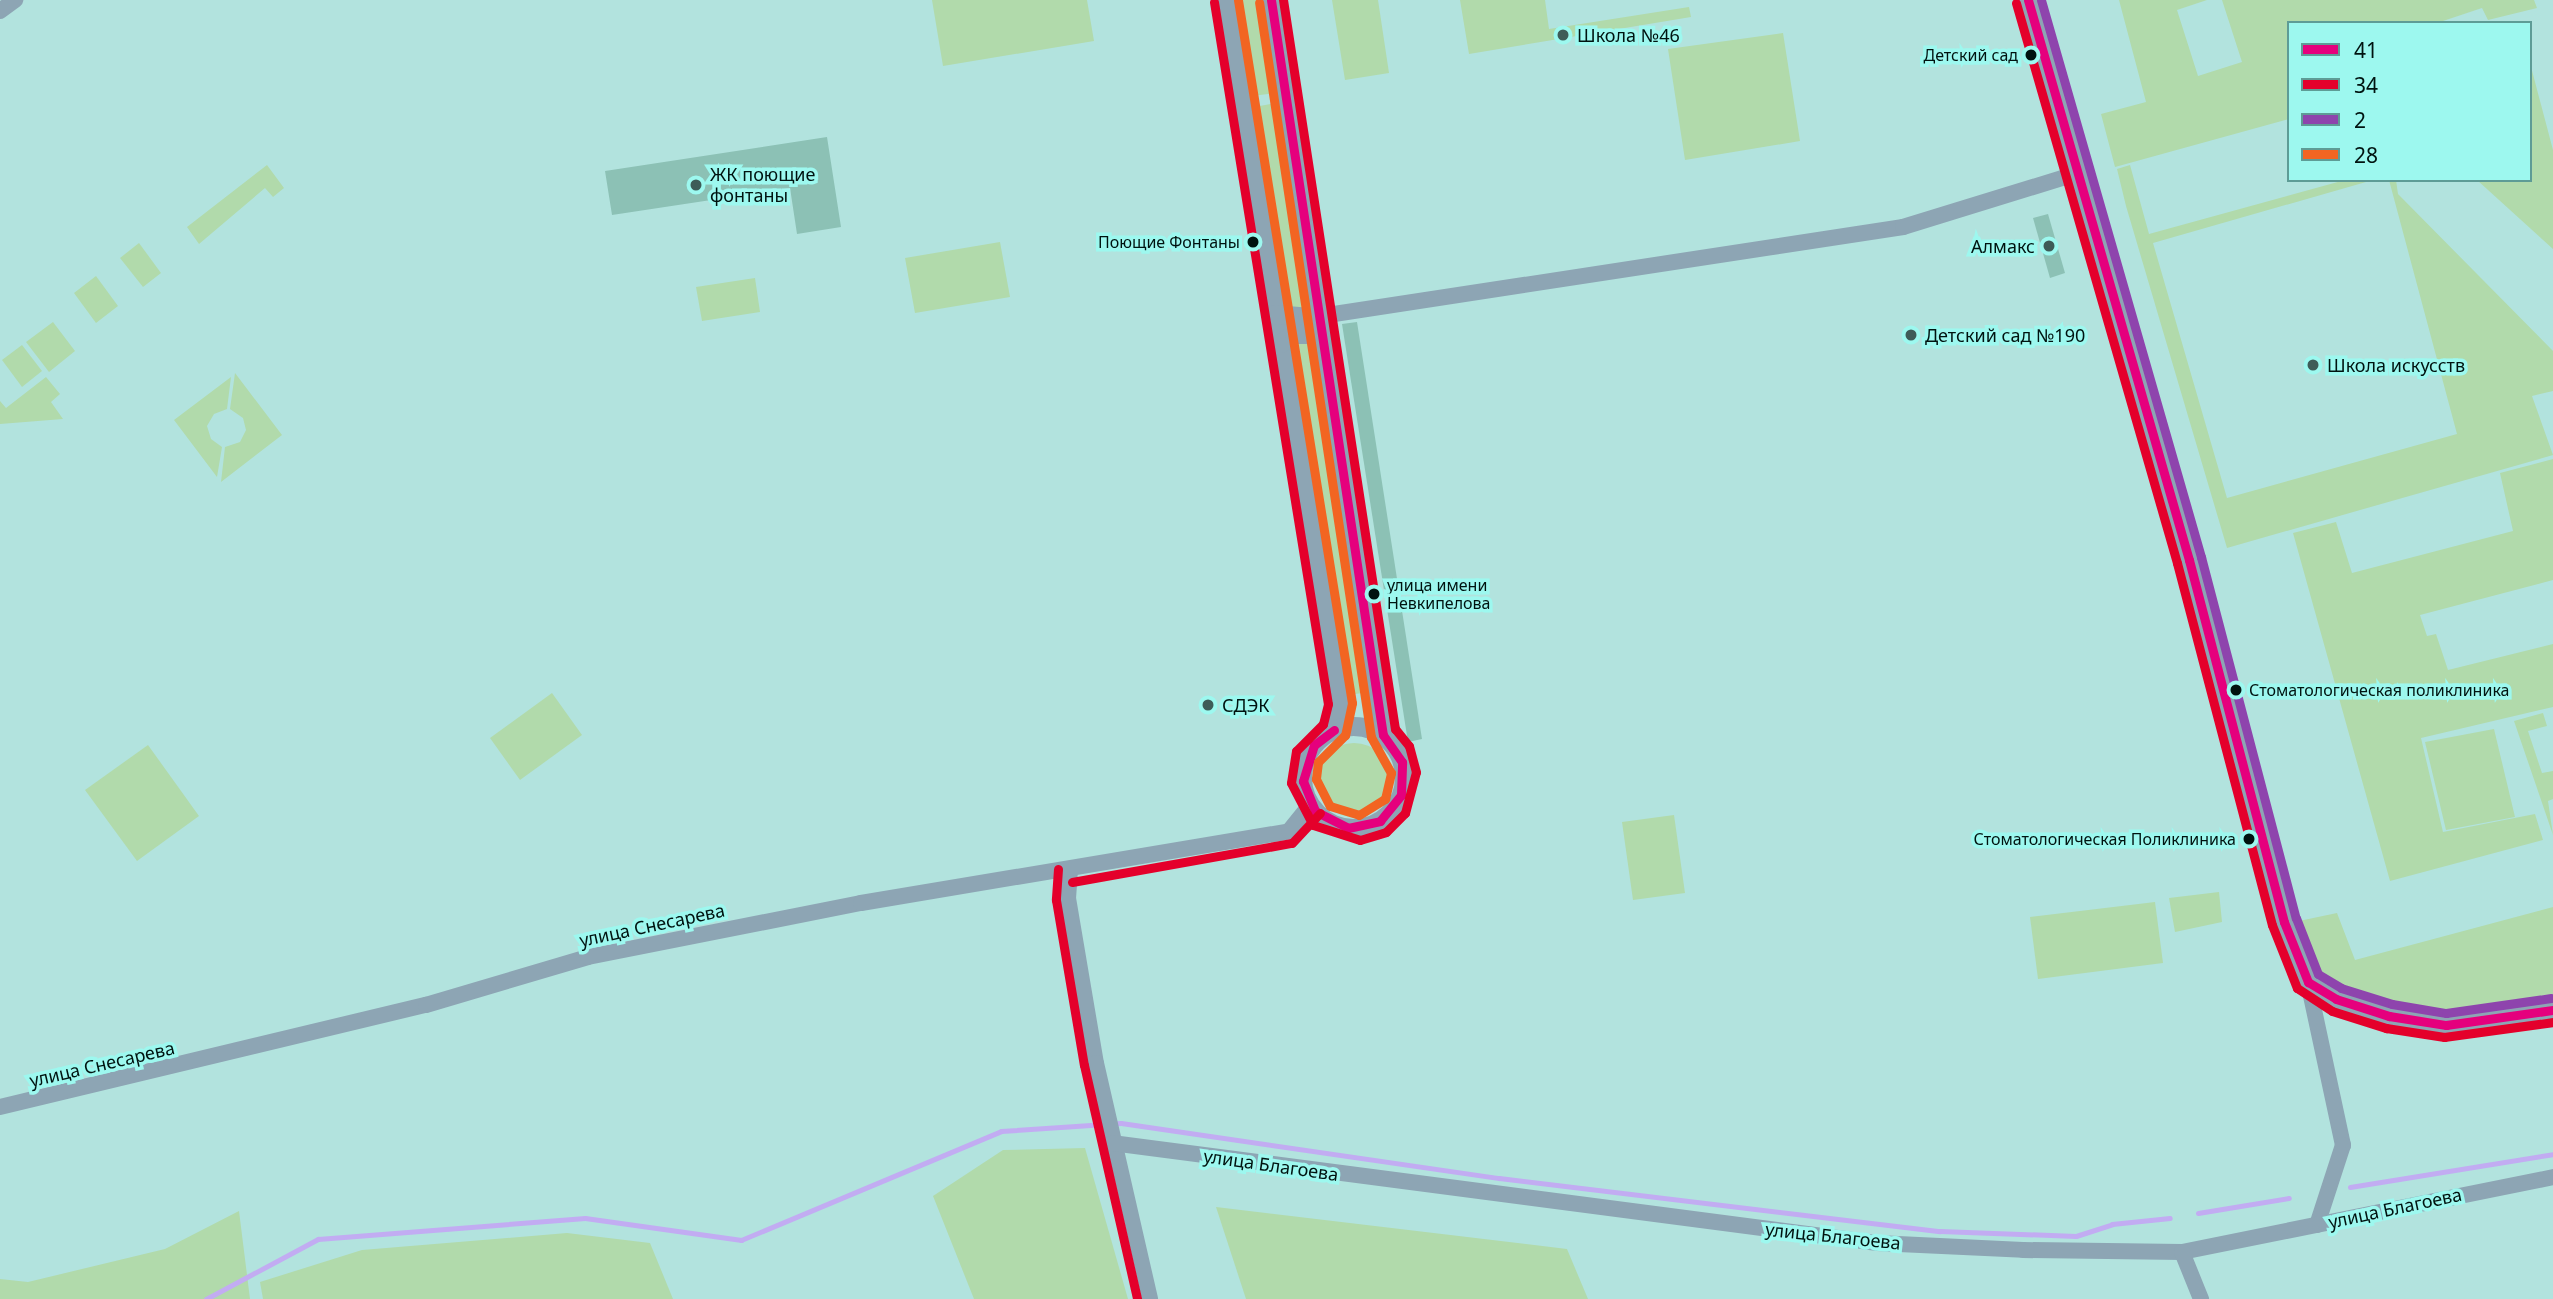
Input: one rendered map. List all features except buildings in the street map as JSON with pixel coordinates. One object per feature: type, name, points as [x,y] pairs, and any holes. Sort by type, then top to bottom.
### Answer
[{"type":"street","points":[[0,11],[15,0]]},
{"type":"street","points":[[1226,0],[1340,704],[1334,730]]},
{"type":"street","points":[[1271,0],[1383,735]]},
{"type":"street","points":[[2028,0],[2192,573],[2284,922],[2308,982],[2343,1145],[2319,1220]]},
{"type":"street","points":[[1275,314],[1321,319],[1903,227],[2078,173]]},
{"type":"street","points":[[1280,343],[1321,319]]},
{"type":"street","points":[[1359,726],[1383,735],[1398,751],[1405,773],[1401,795],[1389,814],[1370,826],[1348,828],[1326,820],[1310,805],[1303,768],[1314,745],[1334,730],[1359,726]]},
{"type":"street","name":"улица Снесарева","points":[[0,1107],[426,1005],[588,957],[862,903],[1289,831],[1310,805]]},
{"type":"street","points":[[1070,870],[1068,898],[1111,1138],[1150,1299]]},
{"type":"street","points":[[2308,982],[2329,996],[2389,1016],[2446,1025],[2553,1010]]},
{"type":"street","name":"улица Благоева","points":[[1111,1138],[1877,1243],[2182,1252],[2319,1220],[2553,1177]]},
{"type":"street","points":[[2182,1252],[2201,1299]]},
{"type":"green space","points":[[932,0],[1087,0],[1094,41],[943,66]]},
{"type":"green space","points":[[1236,0],[1260,0],[1275,93],[1252,96]]},
{"type":"green space","points":[[1332,0],[1378,0],[1389,73],[1345,80]]},
{"type":"green space","points":[[1460,0],[1545,0],[1549,29],[1689,7],[1691,17],[1469,54]]},
{"type":"green space","points":[[2119,0],[2207,0],[2177,10],[2198,76],[2242,62],[2222,0],[2534,0],[2537,8],[2488,20],[2482,8],[2443,21],[2287,21],[2287,120],[2115,167],[2101,114],[2146,102]]},
{"type":"green space","points":[[1783,33],[1800,141],[1685,160],[1668,49]]},
{"type":"green space","points":[[2532,71],[2553,150],[2553,249],[2479,182],[2532,182]]},
{"type":"green space","points":[[1277,103],[1309,306],[1306,310],[1286,310],[1254,107]]},
{"type":"green space","points":[[267,165],[284,188],[273,197],[265,188],[199,244],[187,227]]},
{"type":"green space","points":[[2130,165],[2149,234],[2338,182],[2366,182],[2153,243],[2227,498],[2457,434],[2390,182],[2396,182],[2398,194],[2553,351],[2553,391],[2532,396],[2553,455],[2227,548],[2117,169]]},
{"type":"green space","points":[[1000,242],[1010,297],[915,313],[905,258]]},
{"type":"green space","points":[[139,243],[161,273],[143,287],[120,258]]},
{"type":"green space","points":[[96,276],[118,306],[96,323],[74,293]]},
{"type":"green space","points":[[755,278],[760,312],[702,321],[696,287]]},
{"type":"green space","points":[[53,322],[75,351],[49,372],[26,342]]},
{"type":"green space","points":[[1296,342],[1315,342],[1370,692],[1348,695],[1292,346]]},
{"type":"green space","points":[[22,345],[42,371],[22,387],[2,360]]},
{"type":"green space","points":[[235,373],[282,435],[221,482],[225,447],[240,442],[246,430],[243,418],[230,409]]},
{"type":"green space","points":[[46,377],[60,394],[51,402],[63,419],[0,424],[0,401],[6,408]]},
{"type":"green space","points":[[231,377],[227,409],[214,414],[207,426],[211,439],[222,447],[217,477],[174,420]]},
{"type":"green space","points":[[2553,459],[2553,580],[2420,615],[2427,636],[2436,634],[2448,670],[2553,644],[2553,707],[2421,738],[2443,832],[2535,814],[2543,840],[2390,881],[2293,533],[2336,522],[2352,573],[2513,531],[2500,473]]},
{"type":"green space","points":[[552,693],[582,735],[520,780],[490,738]]},
{"type":"green space","points":[[2543,713],[2547,726],[2528,731],[2542,773],[2553,771],[2553,799],[2548,801],[2553,835],[2514,721]]},
{"type":"green space","points":[[2494,729],[2515,817],[2446,830],[2425,742]]},
{"type":"green space","points":[[1354,743],[1375,749],[1385,759],[1391,780],[1385,801],[1375,811],[1354,817],[1333,811],[1323,801],[1317,780],[1323,759],[1333,749]]},
{"type":"green space","points":[[148,745],[199,816],[137,861],[85,790]]},
{"type":"green space","points":[[1674,815],[1685,893],[1633,900],[1622,822]]},
{"type":"green space","points":[[2219,892],[2222,922],[2175,932],[2169,898]]},
{"type":"green space","points":[[2155,902],[2163,963],[2038,979],[2030,917]]},
{"type":"green space","points":[[2553,907],[2553,1003],[2474,1017],[2413,1019],[2324,984],[2299,921],[2337,913],[2355,960]]},
{"type":"green space","points":[[1085,1148],[1128,1299],[974,1299],[933,1196],[1003,1150]]},
{"type":"green space","points":[[1216,1207],[1567,1249],[1588,1299],[1246,1299]]},
{"type":"green space","points":[[239,1211],[250,1299],[0,1299],[0,1279],[28,1282],[165,1249]]},
{"type":"green space","points":[[567,1233],[650,1243],[673,1299],[263,1299],[260,1282],[362,1250]]},
{"type":"waterway","points":[[206,1299],[318,1239],[585,1218],[741,1240],[1001,1131],[1121,1123],[1499,1178],[1940,1231],[2076,1236],[2112,1224],[2170,1218]]},
{"type":"waterway","points":[[2350,1187],[2553,1154]]},
{"type":"waterway","points":[[2198,1213],[2289,1198]]},
{"type":"transit line","name":"28","points":[[1238,0],[1352,703],[1345,735],[1318,762],[1316,779],[1330,806],[1359,815],[1385,799],[1391,773],[1371,737],[1259,2]]},
{"type":"transit line","name":"41","points":[[1271,0],[1383,735]]},
{"type":"transit line","name":"34","points":[[1214,2],[1328,704],[1323,724],[1296,751],[1291,783],[1313,825],[1360,840],[1386,832],[1405,813],[1416,772],[1409,746],[1395,729],[1283,0]]},
{"type":"transit line","name":"41","points":[[2028,0],[2189,560],[2284,922],[2308,982],[2336,999],[2389,1016],[2446,1025],[2553,1010]]},
{"type":"transit line","name":"2","points":[[2041,0],[2201,557],[2296,918],[2318,974],[2341,988],[2392,1004],[2446,1013],[2551,998]]},
{"type":"transit line","name":"34","points":[[2016,3],[2177,563],[2272,925],[2297,988],[2332,1011],[2386,1028],[2444,1037],[2553,1022]]},
{"type":"transit line","name":"41","points":[[1334,730],[1314,745],[1303,781],[1315,811],[1348,828],[1380,821],[1401,795],[1402,762],[1383,735]]},
{"type":"transit line","name":"34","points":[[1072,882],[1292,843],[1320,813]]},
{"type":"transit line","name":"34","points":[[1058,869],[1056,900],[1084,1065],[1137,1299]]},
{"type":"place","name":"Школа №46","points":[[1563,35]]},
{"type":"place","name":"Детский сад","points":[[2031,55]]},
{"type":"place","name":"ЖК поющие фонтаны","points":[[696,185]]},
{"type":"place","name":"Поющие Фонтаны","points":[[1253,242]]},
{"type":"place","name":"Алмакс","points":[[2049,246]]},
{"type":"place","name":"Детский сад №190","points":[[1911,335]]},
{"type":"place","name":"Школа искусств","points":[[2313,365]]},
{"type":"place","name":"улица имени Невкипелова","points":[[1374,594]]},
{"type":"place","name":"Стоматологическая поликлиника","points":[[2236,690]]},
{"type":"place","name":"СДЭК","points":[[1208,705]]},
{"type":"place","name":"Стоматологическая Поликлиника","points":[[2249,839]]}]
